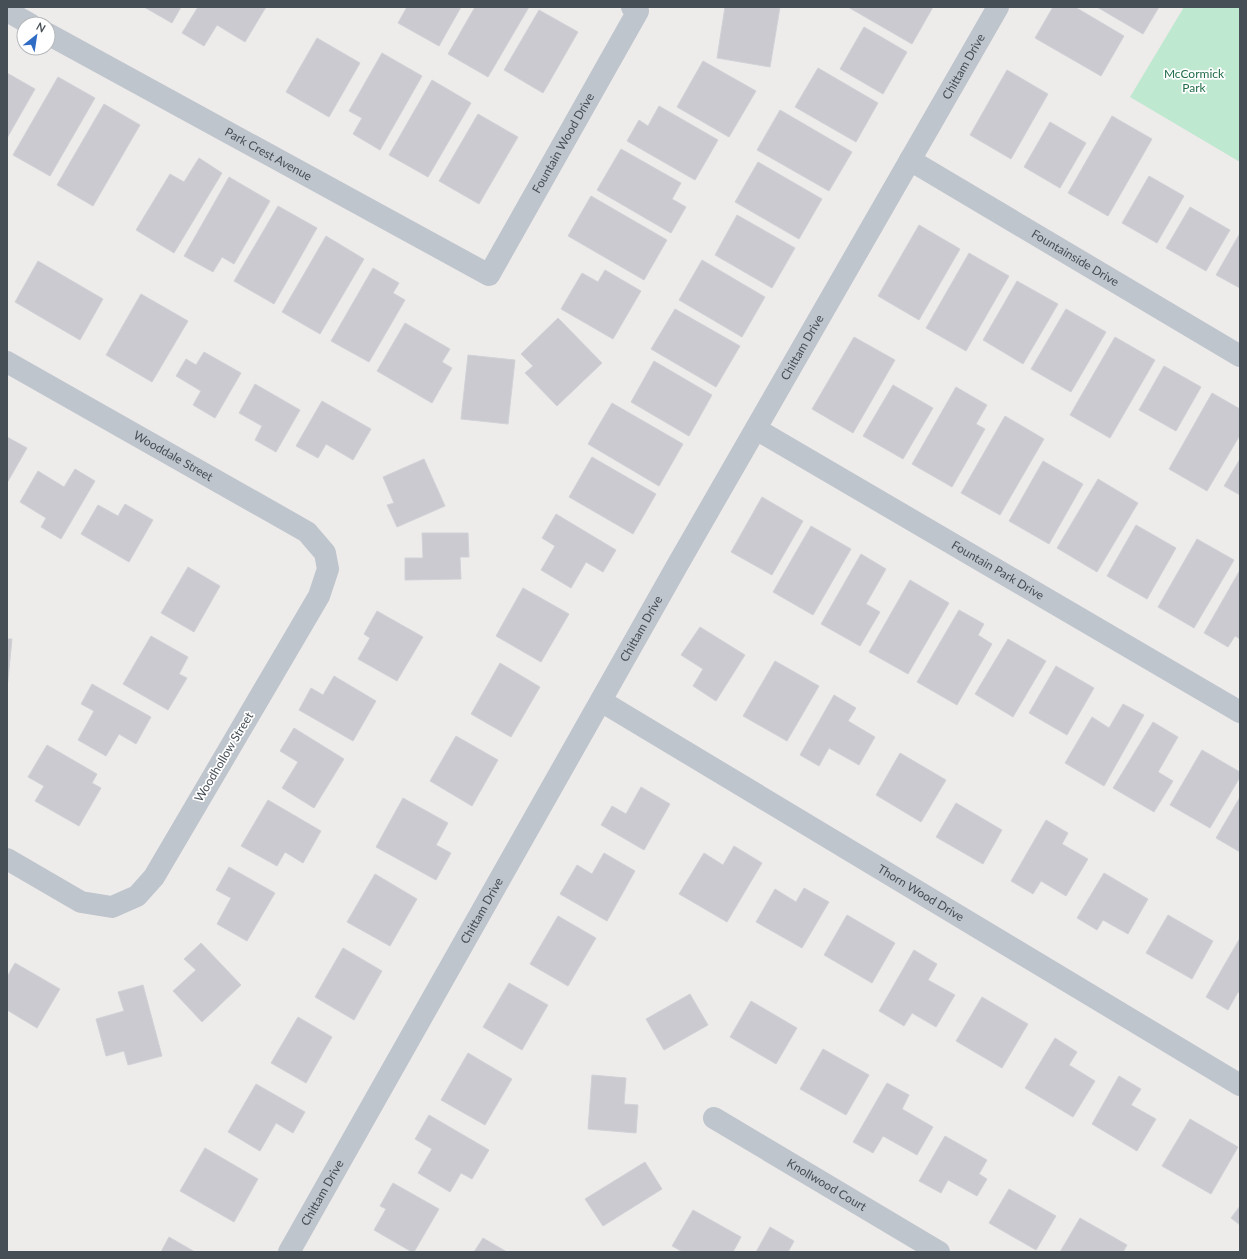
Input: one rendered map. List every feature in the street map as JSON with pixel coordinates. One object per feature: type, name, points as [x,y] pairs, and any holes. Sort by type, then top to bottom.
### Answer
[{"type":"street","name":"Chittam Drive","points":[[289,1252],[601,701],[998,7]]},
{"type":"street","name":"Fountain Wood Drive","points":[[489,275],[635,9]]},
{"type":"street","points":[[7,11],[16,16]]},
{"type":"street","name":"Park Crest Avenue","points":[[56,38],[489,275]]},
{"type":"street","name":"Fountainside Drive","points":[[910,160],[1240,356]]},
{"type":"street","name":"Wooddale Street","points":[[7,362],[307,532],[325,553],[327,562]]},
{"type":"street","name":"Fountain Park Drive","points":[[756,429],[1240,712]]},
{"type":"street","name":"Woodhollow Street","points":[[7,859],[81,902],[112,907],[137,896],[154,877],[319,596],[328,569],[327,562]]},
{"type":"street","name":"Thorn Wood Drive","points":[[601,701],[1240,1085]]},
{"type":"street","name":"Knollwood Court","points":[[714,1118],[939,1252]]},
{"type":"green space","name":"McCormick Park","points":[[1184,7],[1240,7],[1240,162],[1130,97]]},
{"type":"building","points":[[144,7],[181,7],[172,23]]},
{"type":"building","points":[[198,7],[266,7],[245,42],[217,25],[204,46],[182,33]]},
{"type":"building","points":[[407,7],[461,7],[439,46],[398,23]]},
{"type":"building","points":[[475,7],[529,7],[488,77],[448,54]]},
{"type":"building","points":[[725,7],[780,7],[770,67],[717,58]]},
{"type":"building","points":[[848,7],[933,7],[912,44]]},
{"type":"building","points":[[1053,7],[1075,7],[1124,36],[1101,76],[1035,38]]},
{"type":"building","points":[[1097,7],[1159,7],[1143,34]]},
{"type":"building","points":[[539,10],[578,32],[543,93],[504,70]]},
{"type":"building","points":[[864,27],[907,52],[883,94],[840,69]]},
{"type":"building","points":[[317,38],[360,63],[329,117],[286,92]]},
{"type":"building","points":[[382,53],[422,76],[380,150],[353,134],[362,118],[349,111]]},
{"type":"building","points":[[703,61],[756,91],[729,137],[677,107]]},
{"type":"building","points":[[818,68],[878,103],[856,142],[795,107]]},
{"type":"building","points":[[1007,70],[1048,94],[1011,159],[970,135]]},
{"type":"building","points":[[7,73],[35,89],[7,138]]},
{"type":"building","points":[[58,77],[95,98],[50,176],[13,155]]},
{"type":"building","points":[[432,80],[471,103],[428,177],[389,155]]},
{"type":"building","points":[[104,104],[140,125],[93,206],[57,185]]},
{"type":"building","points":[[659,106],[718,140],[695,180],[627,141],[639,120],[648,126]]},
{"type":"building","points":[[780,110],[852,152],[829,191],[757,150]]},
{"type":"building","points":[[478,114],[518,137],[479,204],[439,181]]},
{"type":"building","points":[[1112,116],[1152,139],[1108,216],[1068,193]]},
{"type":"building","points":[[1050,122],[1086,143],[1060,188],[1024,167]]},
{"type":"building","points":[[621,149],[681,183],[672,199],[686,207],[671,233],[597,190]]},
{"type":"building","points":[[199,158],[222,173],[174,253],[136,230],[170,174],[184,182]]},
{"type":"building","points":[[758,162],[822,199],[799,239],[735,202]]},
{"type":"building","points":[[1149,176],[1184,196],[1157,243],[1122,223]]},
{"type":"building","points":[[229,177],[270,201],[234,264],[222,257],[213,272],[184,256]]},
{"type":"building","points":[[591,196],[667,240],[644,280],[568,236]]},
{"type":"building","points":[[278,206],[317,228],[274,304],[234,281]]},
{"type":"building","points":[[1190,207],[1230,230],[1206,271],[1166,248]]},
{"type":"building","points":[[737,215],[795,248],[772,288],[715,255]]},
{"type":"building","points":[[919,225],[960,249],[919,320],[878,296]]},
{"type":"building","points":[[1240,233],[1240,288],[1216,275]]},
{"type":"building","points":[[326,236],[364,259],[320,334],[282,312]]},
{"type":"building","points":[[969,253],[1009,276],[966,351],[926,328]]},
{"type":"building","points":[[702,260],[765,297],[742,337],[679,300]]},
{"type":"building","points":[[38,261],[103,299],[80,340],[15,302]]},
{"type":"building","points":[[373,268],[399,283],[393,293],[405,300],[369,362],[331,341]]},
{"type":"building","points":[[605,270],[641,291],[613,339],[561,309],[582,273],[598,282]]},
{"type":"building","points":[[1017,281],[1058,304],[1023,364],[983,340]]},
{"type":"building","points":[[141,294],[188,321],[152,382],[106,355]]},
{"type":"building","points":[[675,309],[740,346],[716,387],[651,349]]},
{"type":"building","points":[[1066,309],[1106,332],[1071,392],[1031,369]]},
{"type":"building","points":[[558,318],[602,363],[557,406],[525,373],[533,366],[521,354]]},
{"type":"building","points":[[405,323],[450,349],[442,362],[452,368],[432,403],[377,371]]},
{"type":"building","points":[[854,337],[895,360],[853,433],[812,409]]},
{"type":"building","points":[[1115,337],[1155,360],[1110,438],[1070,415]]},
{"type":"building","points":[[204,352],[241,373],[215,418],[193,405],[201,391],[176,376],[186,359],[196,365]]},
{"type":"building","points":[[468,355],[515,360],[508,424],[461,419]]},
{"type":"building","points":[[654,361],[712,395],[689,436],[631,402]]},
{"type":"building","points":[[1164,366],[1201,387],[1176,431],[1139,410]]},
{"type":"building","points":[[255,384],[300,410],[276,452],[255,440],[262,426],[239,413]]},
{"type":"building","points":[[893,385],[933,408],[903,459],[863,436]]},
{"type":"building","points":[[956,387],[987,405],[976,424],[985,429],[952,487],[912,464]]},
{"type":"building","points":[[1212,393],[1240,409],[1240,435],[1207,491],[1169,469]]},
{"type":"building","points":[[322,401],[371,429],[353,460],[326,444],[318,458],[296,446]]},
{"type":"building","points":[[612,403],[683,444],[659,486],[588,444]]},
{"type":"building","points":[[1005,416],[1044,439],[1000,515],[961,493]]},
{"type":"building","points":[[7,437],[27,448],[7,483]]},
{"type":"building","points":[[592,457],[656,494],[633,534],[569,497]]},
{"type":"building","points":[[424,459],[445,506],[397,527],[387,505],[394,503],[383,477]]},
{"type":"building","points":[[1240,459],[1240,495],[1224,486]]},
{"type":"building","points":[[1043,461],[1083,484],[1049,544],[1009,521]]},
{"type":"building","points":[[75,469],[95,481],[61,539],[41,527],[46,518],[20,502],[38,471],[64,487]]},
{"type":"building","points":[[1098,479],[1138,503],[1097,572],[1057,548]]},
{"type":"building","points":[[762,497],[803,521],[772,575],[731,552]]},
{"type":"building","points":[[125,504],[153,520],[129,562],[81,534],[98,505],[118,516]]},
{"type":"building","points":[[556,514],[616,550],[603,572],[586,562],[571,588],[541,570],[555,546],[542,538]]},
{"type":"building","points":[[1136,525],[1176,548],[1147,599],[1107,576]]},
{"type":"building","points":[[811,526],[851,549],[813,615],[773,592]]},
{"type":"building","points":[[422,533],[468,533],[469,557],[460,557],[461,579],[405,580],[405,558],[423,558]]},
{"type":"building","points":[[1197,539],[1234,560],[1194,628],[1158,607]]},
{"type":"building","points":[[861,554],[886,569],[866,604],[880,612],[860,646],[821,624]]},
{"type":"building","points":[[188,567],[220,586],[194,632],[161,613]]},
{"type":"building","points":[[1240,570],[1240,639],[1235,636],[1228,647],[1204,633]]},
{"type":"building","points":[[910,580],[949,603],[908,674],[869,652]]},
{"type":"building","points":[[523,588],[569,614],[541,662],[496,636]]},
{"type":"building","points":[[959,610],[984,624],[978,635],[992,644],[957,705],[917,682]]},
{"type":"building","points":[[377,611],[423,637],[397,681],[358,659],[370,638],[364,634]]},
{"type":"building","points":[[700,627],[745,655],[716,701],[693,686],[703,669],[681,655]]},
{"type":"building","points":[[151,636],[188,657],[179,674],[187,678],[168,710],[123,684]]},
{"type":"building","points":[[7,639],[12,639],[7,689]]},
{"type":"building","points":[[1008,639],[1046,661],[1013,717],[975,694]]},
{"type":"building","points":[[775,661],[819,686],[787,741],[743,716]]},
{"type":"building","points":[[500,663],[540,687],[511,737],[471,714]]},
{"type":"building","points":[[1056,666],[1094,688],[1067,735],[1029,713]]},
{"type":"building","points":[[334,676],[376,701],[353,741],[299,710],[311,688],[323,695]]},
{"type":"building","points":[[92,684],[151,717],[136,744],[119,734],[106,756],[78,740],[94,711],[81,704]]},
{"type":"building","points":[[834,695],[856,708],[848,721],[875,737],[859,765],[829,748],[819,766],[800,755]]},
{"type":"building","points":[[1123,704],[1144,715],[1104,786],[1065,763],[1092,717],[1109,728]]},
{"type":"building","points":[[1153,722],[1178,737],[1158,772],[1173,781],[1154,812],[1113,788]]},
{"type":"building","points":[[294,728],[344,759],[314,808],[282,788],[298,762],[280,751]]},
{"type":"building","points":[[456,736],[498,760],[472,806],[430,781]]},
{"type":"building","points":[[47,745],[97,774],[92,783],[101,788],[79,826],[35,801],[44,786],[28,777]]},
{"type":"building","points":[[1202,750],[1240,772],[1240,777],[1210,828],[1170,805]]},
{"type":"building","points":[[900,753],[946,780],[921,822],[876,795]]},
{"type":"building","points":[[641,787],[670,804],[644,850],[601,825],[612,806],[626,814]]},
{"type":"building","points":[[1240,797],[1240,852],[1216,838]]},
{"type":"building","points":[[403,798],[448,823],[436,845],[451,853],[436,880],[376,847]]},
{"type":"building","points":[[268,800],[321,831],[303,863],[285,852],[277,866],[241,846]]},
{"type":"building","points":[[956,803],[1002,830],[983,864],[936,837]]},
{"type":"building","points":[[1046,820],[1068,833],[1062,844],[1088,859],[1066,896],[1041,881],[1033,894],[1011,881]]},
{"type":"building","points":[[734,846],[762,863],[727,922],[679,894],[704,853],[723,865]]},
{"type":"building","points":[[604,853],[635,871],[607,921],[560,894],[577,865],[592,874]]},
{"type":"building","points":[[229,867],[275,893],[247,941],[217,924],[231,898],[216,890]]},
{"type":"building","points":[[1104,873],[1148,899],[1128,934],[1103,920],[1097,930],[1077,918]]},
{"type":"building","points":[[375,874],[417,899],[390,946],[347,922]]},
{"type":"building","points":[[804,888],[829,902],[802,948],[756,922],[775,889],[796,902]]},
{"type":"building","points":[[847,915],[895,943],[872,983],[824,955]]},
{"type":"building","points":[[1168,915],[1213,941],[1192,979],[1146,953]]},
{"type":"building","points":[[558,916],[596,938],[568,986],[530,964]]},
{"type":"building","points":[[1240,938],[1240,993],[1238,992],[1228,1010],[1206,997]]},
{"type":"building","points":[[201,943],[241,985],[202,1022],[173,991],[196,970],[184,959]]},
{"type":"building","points":[[343,948],[382,971],[354,1020],[315,997]]},
{"type":"building","points":[[914,950],[937,964],[928,980],[955,995],[936,1027],[912,1013],[904,1026],[879,1011]]},
{"type":"building","points":[[15,963],[60,989],[37,1028],[7,1010],[7,977]]},
{"type":"building","points":[[509,983],[548,1005],[522,1050],[483,1027]]},
{"type":"building","points":[[143,985],[162,1056],[128,1065],[124,1051],[106,1056],[96,1019],[124,1011],[118,992]]},
{"type":"building","points":[[690,994],[708,1025],[664,1050],[646,1019]]},
{"type":"building","points":[[982,997],[1028,1024],[1002,1068],[956,1041]]},
{"type":"building","points":[[751,1001],[797,1028],[776,1064],[730,1037]]},
{"type":"building","points":[[298,1017],[332,1037],[306,1083],[271,1063]]},
{"type":"building","points":[[1055,1038],[1077,1052],[1069,1065],[1095,1081],[1073,1117],[1025,1088]]},
{"type":"building","points":[[823,1049],[869,1075],[846,1115],[800,1089]]},
{"type":"building","points":[[468,1053],[512,1079],[485,1125],[441,1100]]},
{"type":"building","points":[[592,1075],[626,1078],[624,1104],[638,1105],[636,1133],[588,1129]]},
{"type":"building","points":[[1119,1076],[1141,1089],[1131,1105],[1156,1119],[1137,1151],[1092,1124]]},
{"type":"building","points":[[887,1083],[909,1095],[902,1109],[933,1127],[917,1155],[883,1136],[873,1153],[853,1142]]},
{"type":"building","points":[[256,1084],[305,1112],[293,1133],[276,1123],[260,1151],[228,1132]]},
{"type":"building","points":[[429,1115],[489,1150],[472,1179],[461,1173],[450,1192],[418,1173],[432,1149],[415,1139]]},
{"type":"building","points":[[1190,1119],[1238,1147],[1211,1194],[1162,1166]]},
{"type":"building","points":[[945,1136],[987,1160],[979,1174],[987,1179],[977,1196],[948,1180],[941,1193],[919,1181]]},
{"type":"building","points":[[205,1148],[258,1179],[234,1222],[180,1191]]},
{"type":"building","points":[[645,1162],[662,1189],[603,1226],[585,1199]]},
{"type":"building","points":[[393,1183],[439,1209],[414,1252],[374,1230],[386,1209],[380,1206]]},
{"type":"building","points":[[1009,1189],[1056,1216],[1036,1250],[989,1223]]},
{"type":"building","points":[[1240,1206],[1240,1225],[1231,1218]]},
{"type":"building","points":[[693,1210],[741,1237],[733,1252],[683,1252],[672,1246]]},
{"type":"building","points":[[1080,1218],[1127,1245],[1123,1252],[1060,1252]]},
{"type":"building","points":[[770,1227],[794,1241],[788,1252],[756,1252]]},
{"type":"building","points":[[169,1237],[195,1252],[161,1252]]},
{"type":"building","points":[[483,1238],[507,1252],[474,1252]]}]
